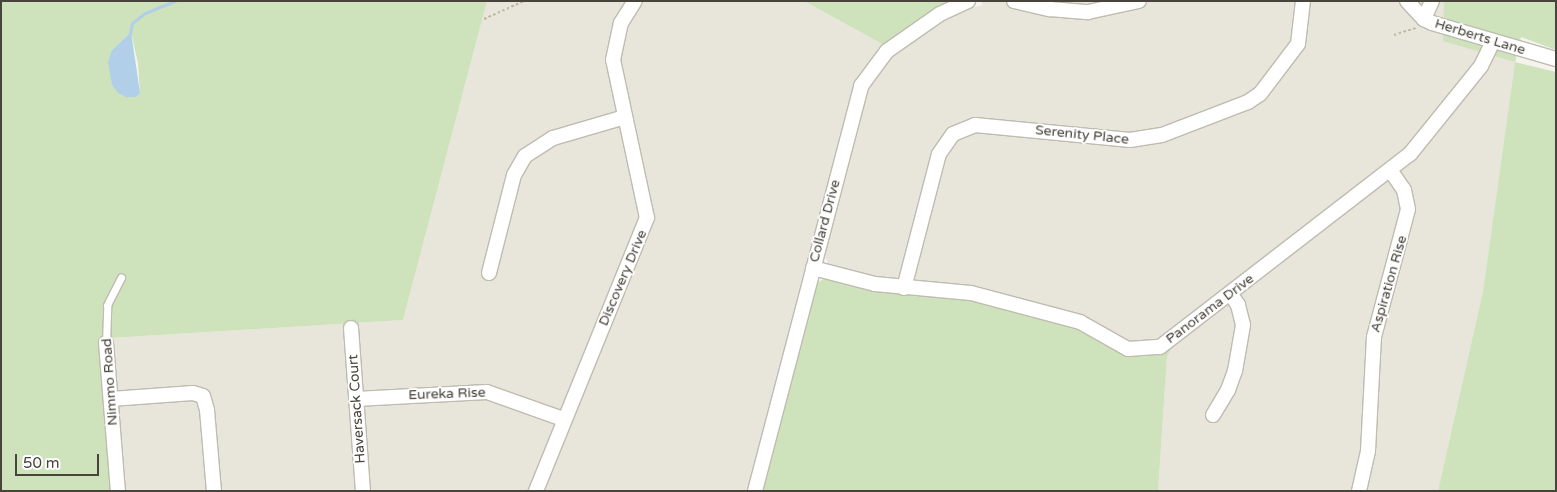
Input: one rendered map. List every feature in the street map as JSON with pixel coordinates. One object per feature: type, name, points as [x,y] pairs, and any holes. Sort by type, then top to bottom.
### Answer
[{"type":"street","name":"Discovery Drive","points":[[536,491],[563,419],[647,218],[615,73],[614,48],[621,23],[635,1]]},
{"type":"street","name":"Collard Drive","points":[[756,491],[813,268],[865,77],[894,46],[940,14],[968,1]]},
{"type":"street","points":[[1023,2],[1088,12],[1139,1]]},
{"type":"street","name":"Serenity Place","points":[[904,288],[939,154],[953,134],[975,126],[1140,141],[1171,132],[1248,102],[1260,94],[1298,44],[1302,1]]},
{"type":"street","points":[[1407,1],[1424,19]]},
{"type":"street","name":"Herberts Lane","points":[[1432,1],[1424,19],[1556,59]]},
{"type":"street","name":"Panorama Drive","points":[[813,268],[904,288],[958,290],[1064,317],[1095,328],[1128,349],[1137,351],[1150,350],[1167,342],[1421,144],[1481,66],[1494,41]]},
{"type":"street","points":[[489,273],[514,175],[525,156],[553,138],[625,117]]},
{"type":"street","name":"Aspiration Rise","points":[[1359,491],[1368,451],[1374,337],[1408,209],[1404,190],[1390,170]]},
{"type":"street","points":[[1213,415],[1228,390],[1235,371],[1243,325],[1238,305],[1230,294]]},
{"type":"street","name":"Haversack Court","points":[[351,328],[363,491]]},
{"type":"street","name":"Nimmo Road","points":[[106,343],[118,491]]},
{"type":"street","name":"Eureka Rise","points":[[356,399],[487,392],[563,419]]},
{"type":"street","points":[[111,399],[193,393],[203,396],[207,410],[214,491]]},
{"type":"lane","name":"Nimmo Road","points":[[106,343],[107,305],[121,277]]},
{"type":"path","points":[[484,19],[524,1]]},
{"type":"path","points":[[1394,35],[1414,30],[1424,19]]},
{"type":"shaded area","points":[[487,1],[804,1],[884,45],[860,73],[850,99],[748,491],[122,491],[110,338],[403,320]]},
{"type":"shaded area","points":[[981,1],[1529,1],[1515,62],[1483,291],[1438,491],[1158,491],[1167,357],[1175,342],[1134,344],[1081,316],[962,285],[880,279],[828,264],[824,253],[870,83],[892,55],[942,20],[963,10],[983,5]]},
{"type":"green space","points":[[1,1],[487,1],[403,320],[110,338],[115,491],[1,491]],"holes":[[[131,32],[138,63],[140,93],[112,50]]]},
{"type":"green space","points":[[804,1],[950,1],[884,45]]},
{"type":"green space","points":[[1444,1],[1556,1],[1556,50],[1521,37],[1515,62],[1443,41]]},
{"type":"green space","points":[[1515,62],[1556,72],[1556,491],[1438,491],[1483,291]]},
{"type":"green space","points":[[826,277],[952,295],[1078,327],[1129,355],[1152,355],[1175,342],[1167,357],[1158,491],[762,491],[816,284]]},
{"type":"water","points":[[131,32],[140,93],[136,97],[126,97],[118,93],[112,85],[108,62],[112,50]]},
{"type":"waterway","points":[[130,34],[132,23],[145,13],[175,1]]}]
